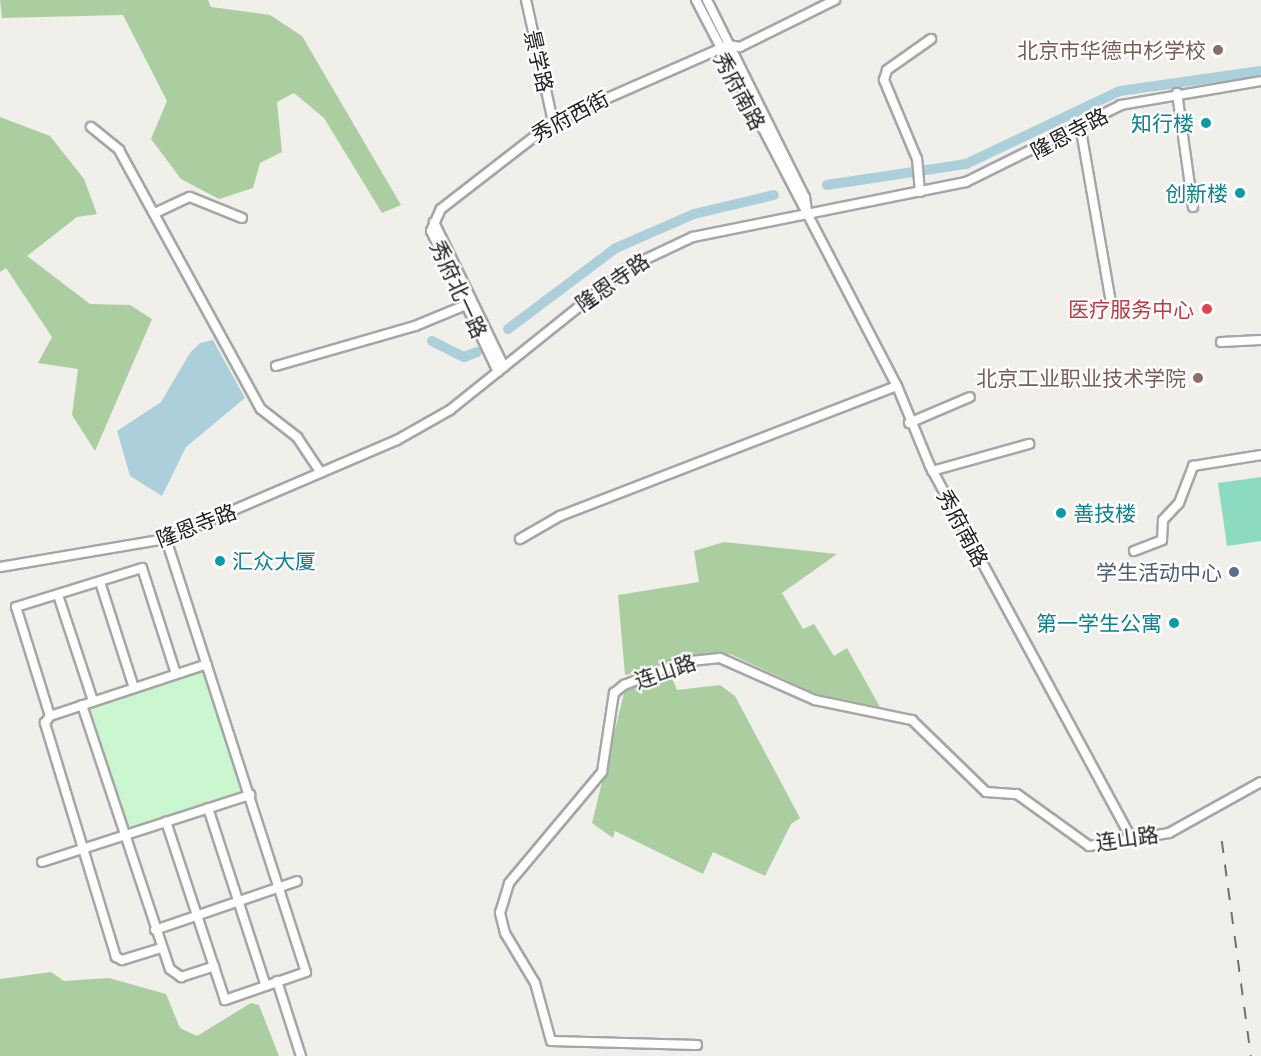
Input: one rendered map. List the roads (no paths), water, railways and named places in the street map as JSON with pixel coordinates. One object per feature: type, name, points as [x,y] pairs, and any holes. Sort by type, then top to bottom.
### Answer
[{"type":"street","name":"景学路","points":[[526,0],[553,122]]},
{"type":"street","name":"秀府南路","points":[[696,0],[718,49],[807,212],[897,386],[909,423],[932,471],[1131,839]]},
{"type":"street","name":"秀府南路","points":[[707,0],[805,198],[807,212]]},
{"type":"street","name":"秀府西街","points":[[434,222],[441,209],[494,164],[553,122],[718,49],[728,45],[740,47],[835,0]]},
{"type":"street","points":[[920,189],[917,159],[884,80],[887,70],[932,39]]},
{"type":"street","name":"隆恩寺路","points":[[0,567],[166,539],[321,473],[432,422],[602,286],[652,254],[709,232],[991,173],[1121,105],[1177,93],[1261,81]]},
{"type":"street","points":[[1177,93],[1193,207]]},
{"type":"street","points":[[1080,125],[1111,302]]},
{"type":"street","points":[[91,127],[119,150],[261,409],[297,437],[321,473]]},
{"type":"street","points":[[155,213],[190,197],[242,218]]},
{"type":"street","name":"秀府北一路","points":[[434,222],[431,231],[466,305],[501,369]]},
{"type":"street","name":"秀府北一路","points":[[434,222],[501,369]]},
{"type":"street","points":[[276,366],[415,326],[466,305]]},
{"type":"street","points":[[1221,342],[1261,340]]},
{"type":"street","points":[[520,539],[560,516],[752,447],[897,386]]},
{"type":"street","points":[[909,423],[970,397]]},
{"type":"street","points":[[932,471],[1029,444]]},
{"type":"street","points":[[1134,551],[1161,540],[1163,520],[1179,503],[1193,466],[1261,455]]},
{"type":"street","points":[[166,539],[306,972],[225,1000],[166,822]]},
{"type":"street","points":[[161,948],[122,960],[116,957],[48,736],[50,716],[16,608],[142,568],[176,674]]},
{"type":"street","points":[[100,582],[134,688]]},
{"type":"street","points":[[58,595],[93,701]]},
{"type":"street","name":"连山路","points":[[697,1045],[551,1041],[535,982],[505,933],[500,913],[509,883],[602,772],[614,693],[624,685],[682,662],[720,658],[815,700],[912,720],[986,792],[1017,794],[1089,846],[1170,833],[1261,782]]},
{"type":"street","points":[[50,716],[207,664]]},
{"type":"street","points":[[82,705],[155,930],[170,969],[181,977],[214,966]]},
{"type":"street","points":[[42,862],[249,795]]},
{"type":"street","points":[[208,808],[266,986]]},
{"type":"street","points":[[155,930],[297,881]]},
{"type":"street","points":[[277,981],[301,1056]]},
{"type":"water","points":[[213,340],[245,398],[186,447],[162,496],[130,476],[117,431],[161,402],[190,353],[200,343]]},
{"type":"waterway","points":[[827,185],[966,164],[1120,91],[1261,71]]},
{"type":"waterway","points":[[508,329],[616,248],[694,214],[774,195]]},
{"type":"waterway","points":[[432,341],[464,357],[477,352]]},
{"type":"railway","points":[[1222,841],[1251,1056]]},
{"type":"place","name":"北京市华德中杉学校","points":[[1218,50]]},
{"type":"place","name":"知行楼","points":[[1206,123]]},
{"type":"place","name":"创新楼","points":[[1240,193]]},
{"type":"place","name":"医疗服务中心","points":[[1207,309]]},
{"type":"place","name":"北京工业职业技术学院","points":[[1198,378]]},
{"type":"place","name":"善技楼","points":[[1061,513]]},
{"type":"place","name":"汇众大厦","points":[[220,561]]},
{"type":"place","name":"学生活动中心","points":[[1234,572]]},
{"type":"place","name":"第一学生公寓","points":[[1174,623]]}]
